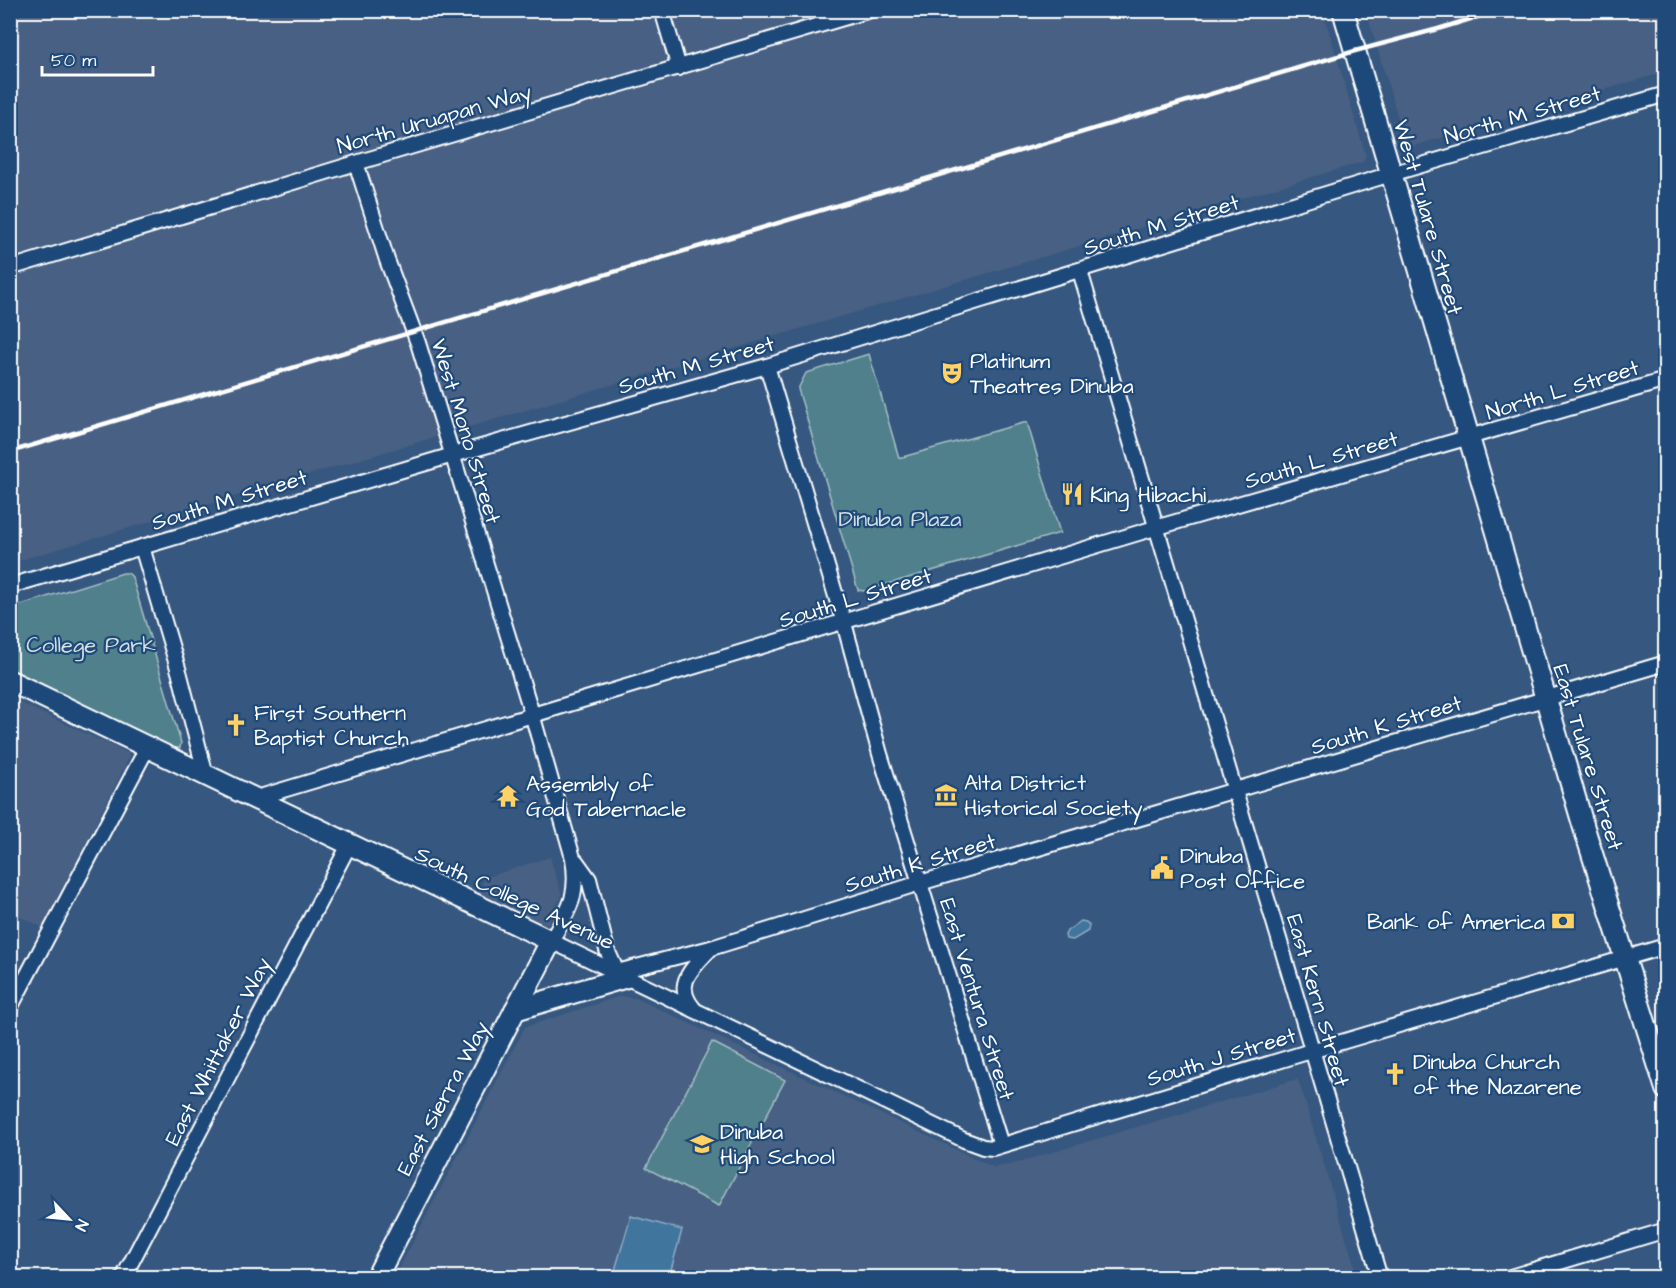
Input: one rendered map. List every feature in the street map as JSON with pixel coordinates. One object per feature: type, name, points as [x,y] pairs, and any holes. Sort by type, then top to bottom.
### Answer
[{"type":"street","points":[[662,10],[679,68]]},
{"type":"street","name":"North Uruapan Way","points":[[10,267],[870,10]]},
{"type":"street","name":"West Tulare Street","points":[[1343,10],[1470,438]]},
{"type":"street","name":"North M Street","points":[[1391,174],[1665,94]]},
{"type":"street","name":"West Mono Street","points":[[356,163],[387,260],[407,309],[453,455],[532,714],[573,858]]},
{"type":"street","name":"South M Street","points":[[10,586],[453,455],[767,366],[1391,174]]},
{"type":"street","name":"East Kern Street","points":[[1080,271],[1380,1278]]},
{"type":"street","name":"East Ventura Street","points":[[767,366],[844,622],[880,754],[1001,1145]]},
{"type":"street","name":"North L Street","points":[[1470,438],[1665,380]]},
{"type":"street","name":"South L Street","points":[[253,799],[1155,528],[1470,438]]},
{"type":"street","name":"East Tulare Street","points":[[1470,438],[1546,699],[1665,1089]]},
{"type":"street","points":[[142,547],[180,675],[206,776]]},
{"type":"street","name":"South K Street","points":[[622,975],[920,883],[1665,663]]},
{"type":"street","name":"South College Avenue","points":[[10,681],[964,1140],[983,1147],[993,1148],[1001,1145]]},
{"type":"street","points":[[12,1002],[147,748]]},
{"type":"street","name":"East Whittaker Way","points":[[123,1278],[348,844]]},
{"type":"street","points":[[551,941],[575,894],[576,876],[573,858]]},
{"type":"street","points":[[515,1010],[622,975],[607,950],[589,879],[573,858]]},
{"type":"street","name":"East Sierra Way","points":[[375,1278],[551,941]]},
{"type":"street","name":"South J Street","points":[[1001,1145],[1665,946]]},
{"type":"street","points":[[696,1011],[686,1000],[685,981],[689,973],[711,948]]},
{"type":"street","points":[[1507,1278],[1665,1230]]},
{"type":"shaded area","points":[[11,11],[1323,11],[1366,156],[1363,162],[11,563]]},
{"type":"shaded area","points":[[1366,11],[1665,11],[1665,72],[1407,148]]},
{"type":"shaded area","points":[[10,698],[128,753],[130,756],[43,928],[11,912]]},
{"type":"shaded area","points":[[550,857],[562,895],[548,924],[478,893],[484,878]]},
{"type":"shaded area","points":[[1081,921],[1089,925],[1088,931],[1073,940],[1066,939],[1067,931]]},
{"type":"shaded area","name":"Dinuba High School","points":[[620,996],[636,998],[993,1167],[1009,1165],[1297,1079],[1358,1277],[394,1278],[525,1027]]},
{"type":"shaded area","points":[[631,1216],[682,1230],[669,1277],[613,1277]]},
{"type":"green space","name":"Dinuba Plaza","points":[[869,354],[899,458],[1027,422],[1060,533],[864,591],[858,590],[798,389],[806,373]]},
{"type":"green space","name":"College Park","points":[[128,573],[132,577],[181,743],[180,748],[173,748],[11,669],[11,608]]},
{"type":"green space","points":[[712,1042],[785,1080],[719,1206],[646,1168]]},
{"type":"railway","points":[[10,452],[1355,51],[1500,10]]},
{"type":"place","name":"Platinum Theatres Dinuba","points":[[952,373]]},
{"type":"place","name":"King Hibachi","points":[[1072,494]]},
{"type":"place","name":"First Southern Baptist Church","points":[[236,725]]},
{"type":"place","name":"Alta District Historical Society","points":[[946,795]]},
{"type":"place","name":"Assembly of God Tabernacle","points":[[508,796]]},
{"type":"place","name":"Dinuba Post Office","points":[[1162,868]]},
{"type":"place","name":"Bank of America","points":[[1563,921]]},
{"type":"place","name":"Dinuba Church of the Nazarene","points":[[1395,1074]]},
{"type":"place","name":"Dinuba High School","points":[[702,1144]]}]
